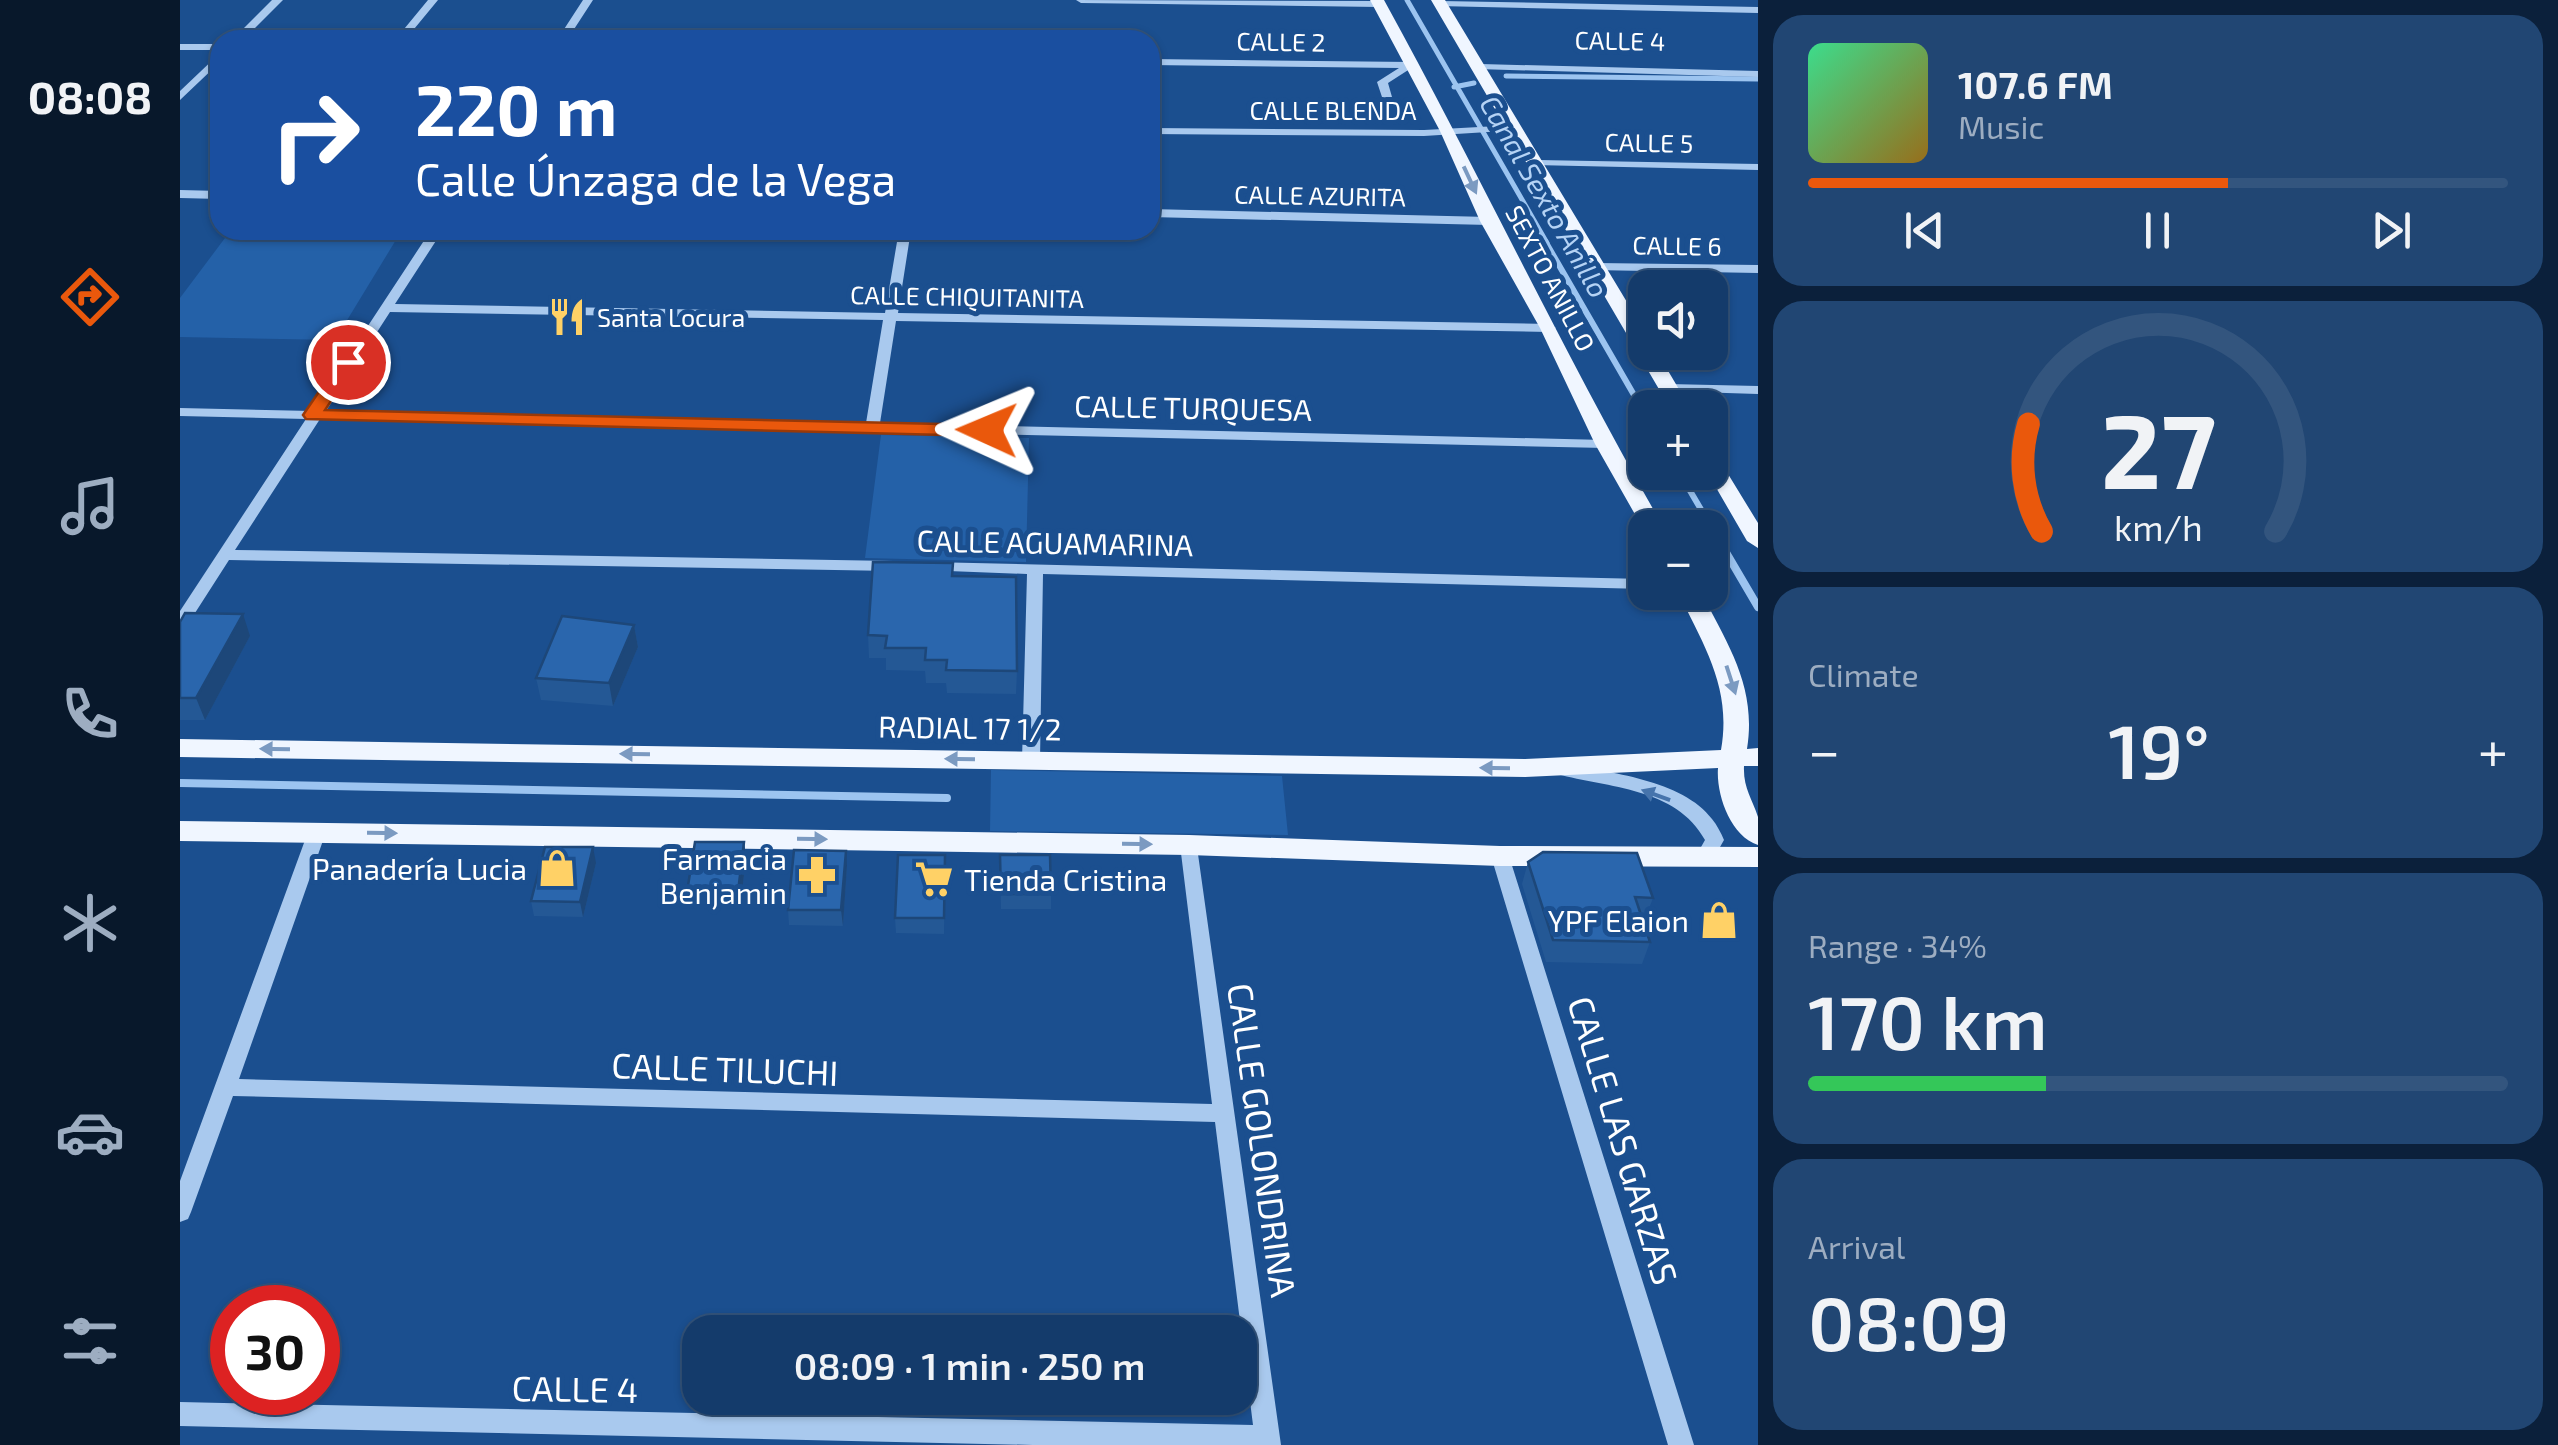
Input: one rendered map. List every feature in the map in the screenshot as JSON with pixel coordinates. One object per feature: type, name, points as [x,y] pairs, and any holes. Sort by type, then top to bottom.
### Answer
[{"type":"main road","name":"SEXTO ANILLO","points":[[1378,2],[1411,65],[1456,130],[1489,221],[1550,328],[1605,444],[1642,510]]},
{"type":"main road","name":"SEXTO ANILLO","points":[[1439,2],[1481,67],[1507,128],[1538,163],[1628,320]]},
{"type":"main road","name":"SEXTO ANILLO","points":[[1658,370],[1668,388]]},
{"type":"main road","points":[[1728,490],[1758,541]]},
{"type":"main road","points":[[1697,610],[1736,694],[1745,759],[1727,784],[1735,809],[1758,836]]},
{"type":"main road","name":"RADIAL 17 1/2","points":[[180,748],[1552,767],[1745,759]]},
{"type":"main road","points":[[180,831],[1189,845],[1500,856],[1758,856]]},
{"type":"street","points":[[246,30],[278,0]]},
{"type":"street","points":[[408,30],[433,0]]},
{"type":"street","points":[[568,30],[588,0]]},
{"type":"street","points":[[1081,0],[1378,2]]},
{"type":"street","points":[[1439,2],[1758,10]]},
{"type":"street","points":[[180,47],[210,48]]},
{"type":"street","name":"CALLE 2","points":[[1160,62],[1411,65]]},
{"type":"street","points":[[1386,97],[1382,82],[1411,65]]},
{"type":"street","points":[[180,97],[210,66]]},
{"type":"street","name":"CALLE 4","points":[[1481,67],[1758,74]]},
{"type":"street","name":"CALLE BLENDA","points":[[1160,131],[1507,128]]},
{"type":"street","name":"CALLE 5","points":[[1538,163],[1758,167]]},
{"type":"street","points":[[180,194],[210,195]]},
{"type":"street","name":"CALLE AZURITA","points":[[1160,214],[1489,221]]},
{"type":"street","points":[[180,624],[312,415],[429,240]]},
{"type":"street","points":[[872,428],[903,240]]},
{"type":"street","name":"CALLE 6","points":[[1596,266],[1758,269]]},
{"type":"street","name":"CALLE CHIQUITANITA","points":[[384,308],[1550,328]]},
{"type":"street","points":[[1668,388],[1758,390]]},
{"type":"street","name":"CALLE TURQUESA","points":[[180,412],[1605,444]]},
{"type":"street","name":"CALLE AGUAMARINA","points":[[224,555],[1035,568],[1628,584]]},
{"type":"street","points":[[1031,760],[1035,568]]},
{"type":"street","points":[[1552,767],[1641,789],[1689,808],[1709,822],[1715,840],[1705,856]]},
{"type":"street","points":[[180,1212],[317,832]]},
{"type":"street","name":"CALLE GOLONDRINA","points":[[1189,845],[1268,1442]]},
{"type":"street","name":"CALLE LAS GARZAS","points":[[1500,856],[1681,1445]]},
{"type":"street","name":"CALLE TILUCHI","points":[[225,1087],[1222,1114]]},
{"type":"street","name":"CALLE 4","points":[[180,1414],[1268,1442]]},
{"type":"shaded area","points":[[224,240],[396,240],[335,340],[180,337],[180,298]]},
{"type":"shaded area","points":[[881,435],[1029,438],[1026,562],[865,558]]},
{"type":"shaded area","points":[[991,770],[1282,776],[1288,835],[990,831]]},
{"type":"building","points":[[873,562],[953,563],[952,576],[1016,577],[1017,671],[946,670],[947,660],[925,660],[926,648],[885,648],[887,636],[868,635]]},
{"type":"building","points":[[185,613],[243,614],[196,698],[180,698],[180,622]]},
{"type":"building","points":[[562,616],[634,625],[609,683],[536,678]]},
{"type":"building","points":[[695,842],[744,842],[738,892],[687,892]]},
{"type":"building","points":[[545,847],[593,847],[580,902],[531,901]]},
{"type":"building","points":[[794,850],[846,851],[841,910],[788,910]]},
{"type":"building","points":[[1543,852],[1637,853],[1653,898],[1635,897],[1650,942],[1553,940],[1528,862]]},
{"type":"building","points":[[898,855],[945,855],[944,918],[895,918]]},
{"type":"building","points":[[1000,855],[1050,855],[1051,894],[1001,894]]},
{"type":"waterway","name":"Canal Sexto Anillo","points":[[1407,0],[1457,86]]},
{"type":"waterway","points":[[1506,76],[1758,79]]},
{"type":"waterway","points":[[1457,86],[1474,83]]},
{"type":"waterway","name":"Canal Sexto Anillo","points":[[1457,86],[1547,243]]},
{"type":"waterway","name":"Canal Sexto Anillo","points":[[1545,241],[1631,390]]},
{"type":"waterway","name":"Canal Sexto Anillo","points":[[1690,490],[1701,510]]},
{"type":"waterway","name":"Canal Sexto Anillo","points":[[1728,556],[1758,607]]},
{"type":"waterway","points":[[180,783],[947,798]]},
{"type":"place","name":"Santa Locura","points":[[567,317]]},
{"type":"place","name":"Panadería Lucia","points":[[557,868]]},
{"type":"place","name":"Farmacia Benjamin","points":[[817,875]]},
{"type":"place","name":"Tienda Cristina","points":[[934,879]]},
{"type":"place","name":"YPF Elaion","points":[[1719,920]]},
{"type":"route","points":[[348,362],[312,415],[987,430]]}]
